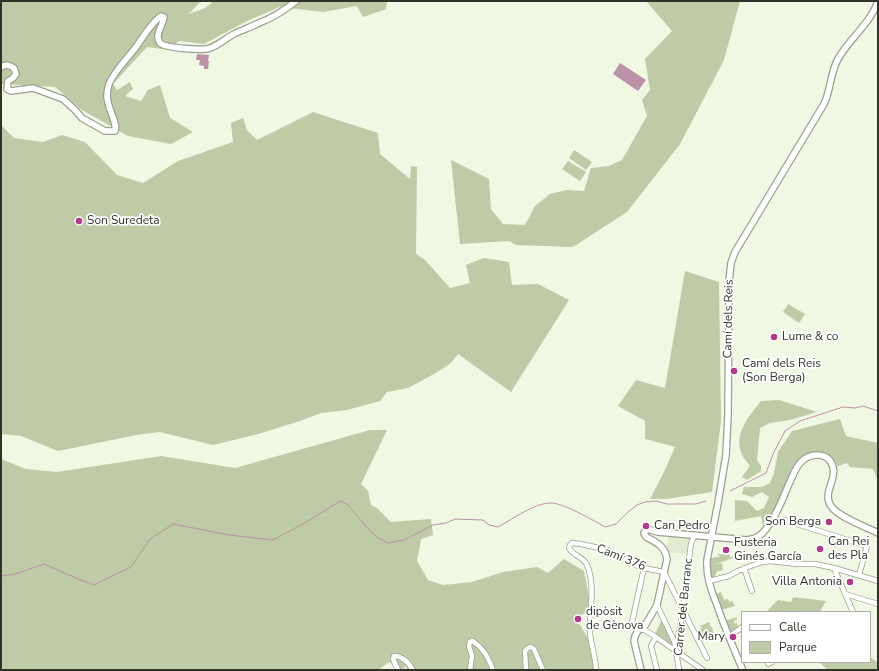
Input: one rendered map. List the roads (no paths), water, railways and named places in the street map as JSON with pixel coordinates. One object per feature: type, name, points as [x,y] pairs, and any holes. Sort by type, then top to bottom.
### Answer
[{"type":"street","points":[[1,67],[10,65],[14,68],[16,74],[8,81],[8,89],[11,91],[33,88],[63,98],[82,118],[105,131],[115,131],[115,123],[108,107],[108,85],[144,34],[161,16],[164,17],[164,22],[158,33],[159,42],[165,46],[203,49],[210,48],[232,34],[261,23],[287,9],[296,1]]},
{"type":"street","name":"Camí dels Reis","points":[[742,670],[709,581],[707,569],[710,536],[726,455],[728,415],[729,282],[731,263],[735,252],[824,104],[833,70],[838,58],[870,17],[878,1]]},
{"type":"street","points":[[641,670],[634,639],[639,629],[642,629],[657,605],[667,559],[666,554],[657,542],[644,535],[647,529],[658,532],[747,540],[757,538],[762,534],[772,520],[796,470],[802,462],[815,455],[826,457],[832,465],[834,475],[829,488],[828,502],[833,509],[845,517],[878,533]]},
{"type":"street","points":[[784,520],[868,546],[859,575]]},
{"type":"street","name":"Carrer del Barranc","points":[[679,670],[676,651],[691,543],[694,535]]},
{"type":"street","name":"Carrer del Barranc","points":[[691,543],[697,538],[710,536]]},
{"type":"street","name":"Camí 376","points":[[596,670],[595,654],[591,642],[590,630],[592,594],[590,574],[586,562],[570,551],[570,545],[572,543],[580,544],[608,550],[631,563],[644,568],[664,572]]},
{"type":"street","points":[[709,581],[729,576],[744,568],[762,562],[770,561],[815,564],[878,580]]},
{"type":"street","points":[[632,622],[644,568]]},
{"type":"street","points":[[744,568],[752,591]]},
{"type":"street","points":[[834,568],[853,611]]},
{"type":"street","points":[[664,572],[707,658]]},
{"type":"street","points":[[845,594],[878,604]]},
{"type":"street","points":[[657,605],[674,641],[676,651]]},
{"type":"street","points":[[729,637],[741,628]]},
{"type":"street","points":[[642,629],[703,670]]},
{"type":"street","points":[[656,637],[651,646],[657,670]]},
{"type":"street","points":[[470,670],[472,656],[469,646],[470,642],[474,641],[486,654],[493,670]]},
{"type":"street","points":[[526,670],[525,651],[528,647],[534,649],[543,670]]},
{"type":"street","points":[[398,670],[393,659],[394,656],[397,655],[413,670]]},
{"type":"waterway","points":[[730,491],[766,473],[773,454],[785,431],[800,421],[843,407],[855,408],[863,406],[878,411]]},
{"type":"waterway","points":[[1,576],[15,574],[44,564],[94,585],[131,567],[150,539],[173,524],[229,535],[273,540],[340,501],[347,504],[370,531],[378,538],[388,543],[404,540],[433,525],[446,523],[455,519],[483,520],[489,525],[498,527],[531,508],[551,503],[578,512],[605,527],[616,524],[629,511],[637,505],[645,502],[656,501],[667,504],[696,504],[706,501]]},
{"type":"place","name":"Son Suredeta","points":[[79,221]]},
{"type":"place","name":"Lume & co","points":[[774,337]]},
{"type":"place","name":"Camí dels Reis (Son Berga)","points":[[734,371]]},
{"type":"place","name":"Son Berga","points":[[829,522]]},
{"type":"place","name":"Can Pedro","points":[[646,526]]},
{"type":"place","name":"Can Rei des Pla","points":[[820,549]]},
{"type":"place","name":"Fusteria Ginés García","points":[[726,550]]},
{"type":"place","name":"Villa Antonia","points":[[850,582]]},
{"type":"place","name":"dipòsit de Gènova","points":[[578,619]]},
{"type":"place","name":"Mary","points":[[733,637]]}]
